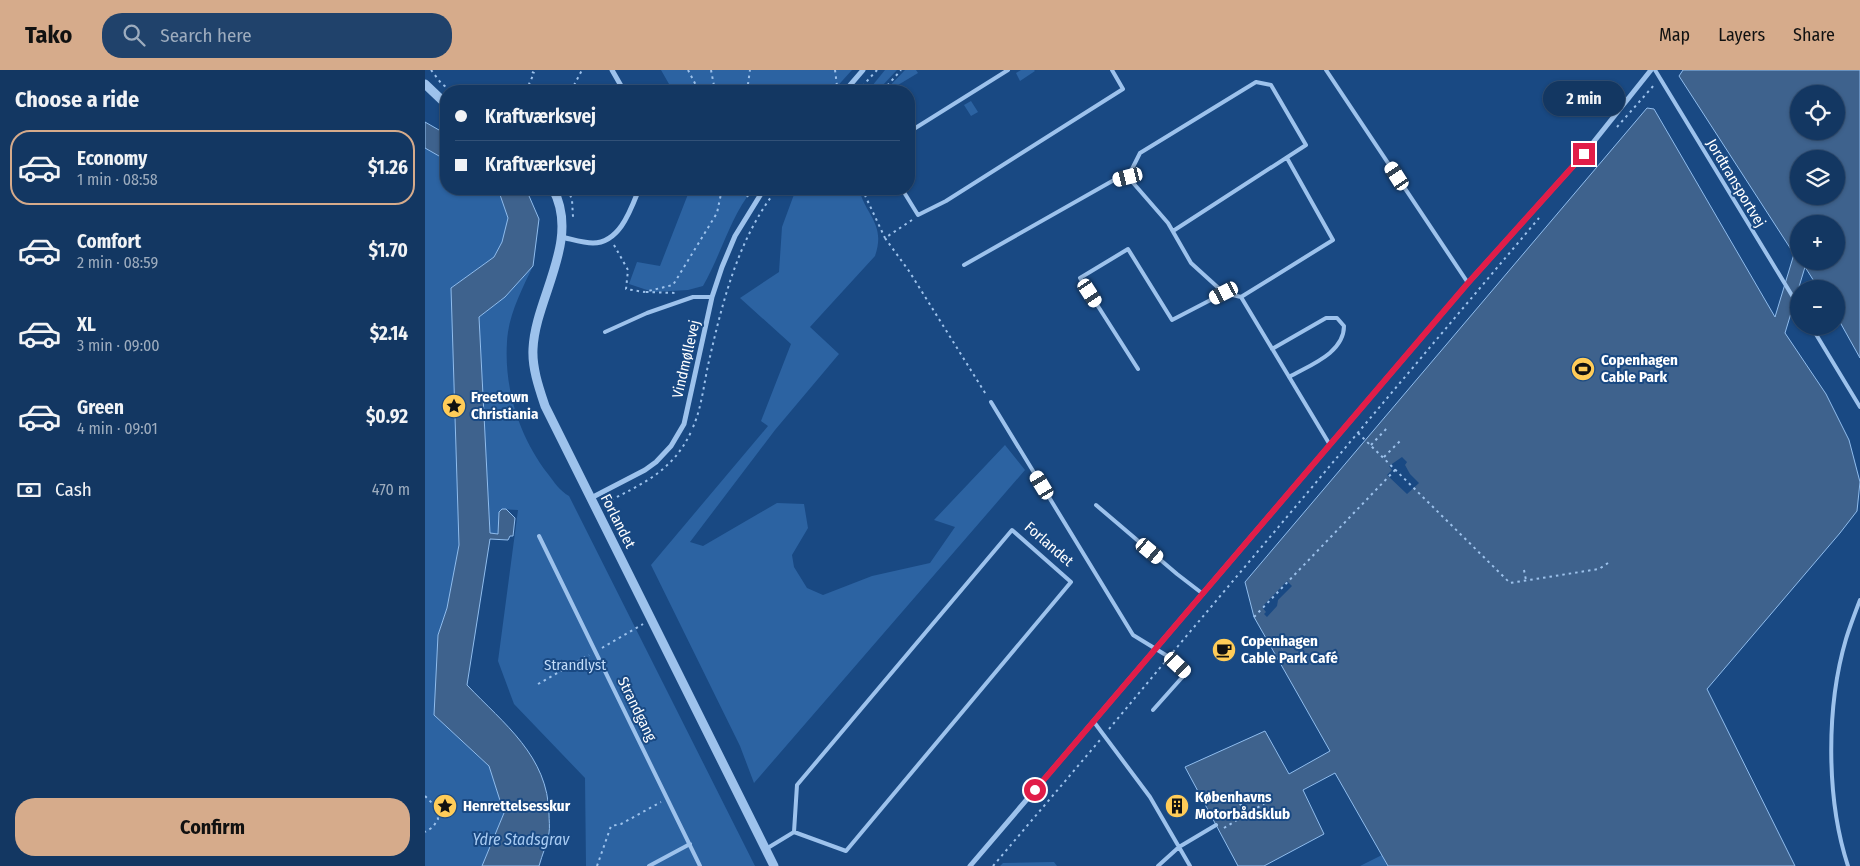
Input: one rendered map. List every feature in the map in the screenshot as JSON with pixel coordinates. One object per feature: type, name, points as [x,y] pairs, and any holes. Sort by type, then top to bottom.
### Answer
[{"type":"street","points":[[612,70],[621,85]]},
{"type":"street","points":[[850,85],[863,70]]},
{"type":"street","points":[[970,866],[1468,283],[1584,154],[1653,70]]},
{"type":"street","points":[[425,84],[440,98]]},
{"type":"street","name":"Forlandet","points":[[556,195],[562,222],[561,237],[554,276],[537,322],[533,350],[536,377],[545,406],[774,866]]},
{"type":"street","points":[[561,237],[593,243],[610,238],[619,231],[636,195]]},
{"type":"street","name":"Vindmøllevej","points":[[591,498],[645,470],[656,462],[671,446],[684,424],[713,297],[735,236],[760,195]]},
{"type":"lane","points":[[915,128],[1008,70]]},
{"type":"lane","points":[[906,195],[919,215],[946,201],[1123,89],[1112,70]]},
{"type":"lane","points":[[1326,70],[1468,283]]},
{"type":"lane","name":"Jordtransportvej","points":[[1653,70],[1790,292]]},
{"type":"lane","points":[[1128,177],[1140,153],[1256,82],[1271,85],[1306,146],[1173,232]]},
{"type":"lane","points":[[1128,177],[1168,223],[1191,263],[1224,293],[1241,297],[1333,240],[1287,158]]},
{"type":"lane","points":[[964,265],[1115,180],[1128,177]]},
{"type":"lane","points":[[1138,369],[1080,278],[1128,249],[1172,320],[1224,293]]},
{"type":"lane","points":[[605,332],[647,314],[693,298],[713,297]]},
{"type":"lane","points":[[1241,297],[1330,445]]},
{"type":"lane","points":[[1272,349],[1326,318],[1337,318],[1344,326],[1344,336],[1336,349],[1289,376]]},
{"type":"lane","points":[[1816,335],[1860,407]]},
{"type":"lane","points":[[991,402],[1133,635],[1169,657],[1186,673],[1153,710]]},
{"type":"lane","points":[[1096,505],[1203,594]]},
{"type":"lane","name":"Forlandet","points":[[1012,530],[1071,582],[846,851],[794,832],[797,785],[1012,530]]},
{"type":"lane","name":"Strandgang","points":[[539,536],[701,866]]},
{"type":"lane","points":[[1848,866],[1836,812],[1831,748],[1834,696],[1846,640],[1860,600]]},
{"type":"lane","points":[[1094,722],[1150,798],[1190,866]]},
{"type":"lane","points":[[1158,866],[1179,847],[1216,825]]},
{"type":"lane","points":[[766,849],[794,832]]},
{"type":"lane","points":[[649,866],[690,844]]},
{"type":"path","points":[[431,70],[444,85]]},
{"type":"path","points":[[529,70],[535,73],[529,85]]},
{"type":"path","points":[[574,85],[582,70]]},
{"type":"path","points":[[688,70],[696,85]]},
{"type":"path","points":[[711,70],[714,85]]},
{"type":"path","points":[[748,85],[750,70]]},
{"type":"path","points":[[835,70],[836,85]]},
{"type":"path","points":[[863,85],[877,70]]},
{"type":"path","points":[[888,85],[901,70]]},
{"type":"path","points":[[1614,131],[1659,79]]},
{"type":"path","points":[[610,238],[628,270],[627,289],[644,292],[673,285],[717,213],[721,195]]},
{"type":"path","points":[[865,195],[885,238],[909,271],[991,402]]},
{"type":"path","points":[[993,866],[1357,432],[1543,214]]},
{"type":"path","points":[[885,238],[919,215]]},
{"type":"path","points":[[1371,445],[1388,426]]},
{"type":"path","points":[[1357,432],[1510,583],[1599,569],[1608,563]]},
{"type":"path","points":[[1384,457],[1399,441]]},
{"type":"path","points":[[1254,617],[1396,469]]},
{"type":"path","points":[[1524,570],[1526,581]]},
{"type":"path","points":[[425,796],[436,807],[438,819],[433,827],[425,832]]},
{"type":"path","points":[[1213,820],[1254,797]]},
{"type":"path","points":[[597,866],[611,826],[621,824],[668,798]]},
{"type":"path","points":[[1219,831],[1265,803]]},
{"type":"green space","points":[[661,70],[852,70],[838,85],[670,85]]},
{"type":"green space","points":[[885,70],[897,70],[883,85],[873,85]]},
{"type":"green space","points":[[905,70],[916,70],[918,73],[898,85],[891,85]]},
{"type":"green space","points":[[1021,70],[1035,71],[1020,81],[1016,73]]},
{"type":"green space","points":[[971,101],[978,112],[971,116],[964,105]]},
{"type":"green space","points":[[425,148],[440,157],[440,195],[500,195],[508,218],[502,242],[494,257],[451,288],[459,545],[447,608],[438,635],[434,715],[489,766],[504,813],[482,866],[425,866]]},
{"type":"green space","points":[[688,195],[749,195],[738,212],[703,286],[688,290],[653,292],[629,284],[637,262],[660,266]]},
{"type":"green space","points":[[794,195],[861,195],[877,228],[878,245],[875,256],[810,327],[839,354],[775,430],[690,542],[703,546],[777,503],[804,504],[808,528],[792,555],[794,567],[807,588],[823,595],[872,576],[930,563],[955,527],[934,520],[1005,445],[1025,470],[754,783],[740,746],[651,565],[768,426],[761,421],[791,344],[740,298],[779,272],[782,227]]},
{"type":"green space","name":"Strandlyst","points":[[533,266],[513,313],[507,342],[508,377],[515,411],[521,428],[538,460],[557,486],[569,496],[755,866],[586,866],[585,778],[514,704],[498,661],[518,510],[502,509],[499,512],[498,534],[490,533],[479,317],[505,297]]},
{"type":"green space","points":[[1382,855],[1387,866],[1360,866]]},
{"type":"green space","points":[[1054,862],[1057,866],[1000,866],[1003,863]]},
{"type":"water","points":[[1683,70],[1860,70],[1860,358],[1845,331],[1845,280],[1813,280],[1807,270],[1845,270],[1845,215],[1790,215],[1790,248],[1679,76]]},
{"type":"water","points":[[1647,108],[1654,109],[1775,317],[1790,267],[1790,270],[1804,270],[1801,280],[1790,280],[1790,316],[1785,333],[1826,394],[1849,440],[1860,482],[1857,511],[1707,689],[1795,866],[1388,866],[1335,773],[1303,790],[1324,834],[1264,866],[1238,866],[1185,767],[1265,731],[1289,774],[1330,751],[1254,617],[1245,582]]},
{"type":"water","points":[[425,122],[440,131],[440,157],[425,148]]},
{"type":"water","name":"Ydre Stadsgrav","points":[[500,195],[529,195],[539,219],[533,266],[505,297],[479,317],[490,533],[498,534],[499,512],[502,509],[506,509],[515,518],[513,536],[510,536],[508,540],[490,539],[467,685],[522,742],[541,775],[547,793],[549,833],[539,866],[482,866],[504,813],[489,766],[434,715],[438,635],[447,608],[459,545],[451,288],[494,257],[502,242],[508,218]]},
{"type":"pier","points":[[1402,457],[1407,462],[1405,465],[1410,474],[1419,483],[1407,494],[1387,475],[1392,470],[1389,466]]},
{"type":"pier","points":[[1287,581],[1292,586],[1278,600],[1277,606],[1267,617],[1262,607]]},
{"type":"place","name":"Copenhagen Cable Park","points":[[1583,369]]},
{"type":"place","name":"Freetown Christiania","points":[[454,406]]},
{"type":"place","name":"Copenhagen Cable Park Café","points":[[1224,650]]},
{"type":"place","name":"Henrettelsesskur","points":[[445,806]]},
{"type":"place","name":"Københavns Motorbådsklub","points":[[1177,806]]},
{"type":"route","points":[[1035,790],[1468,283],[1584,154]]}]
